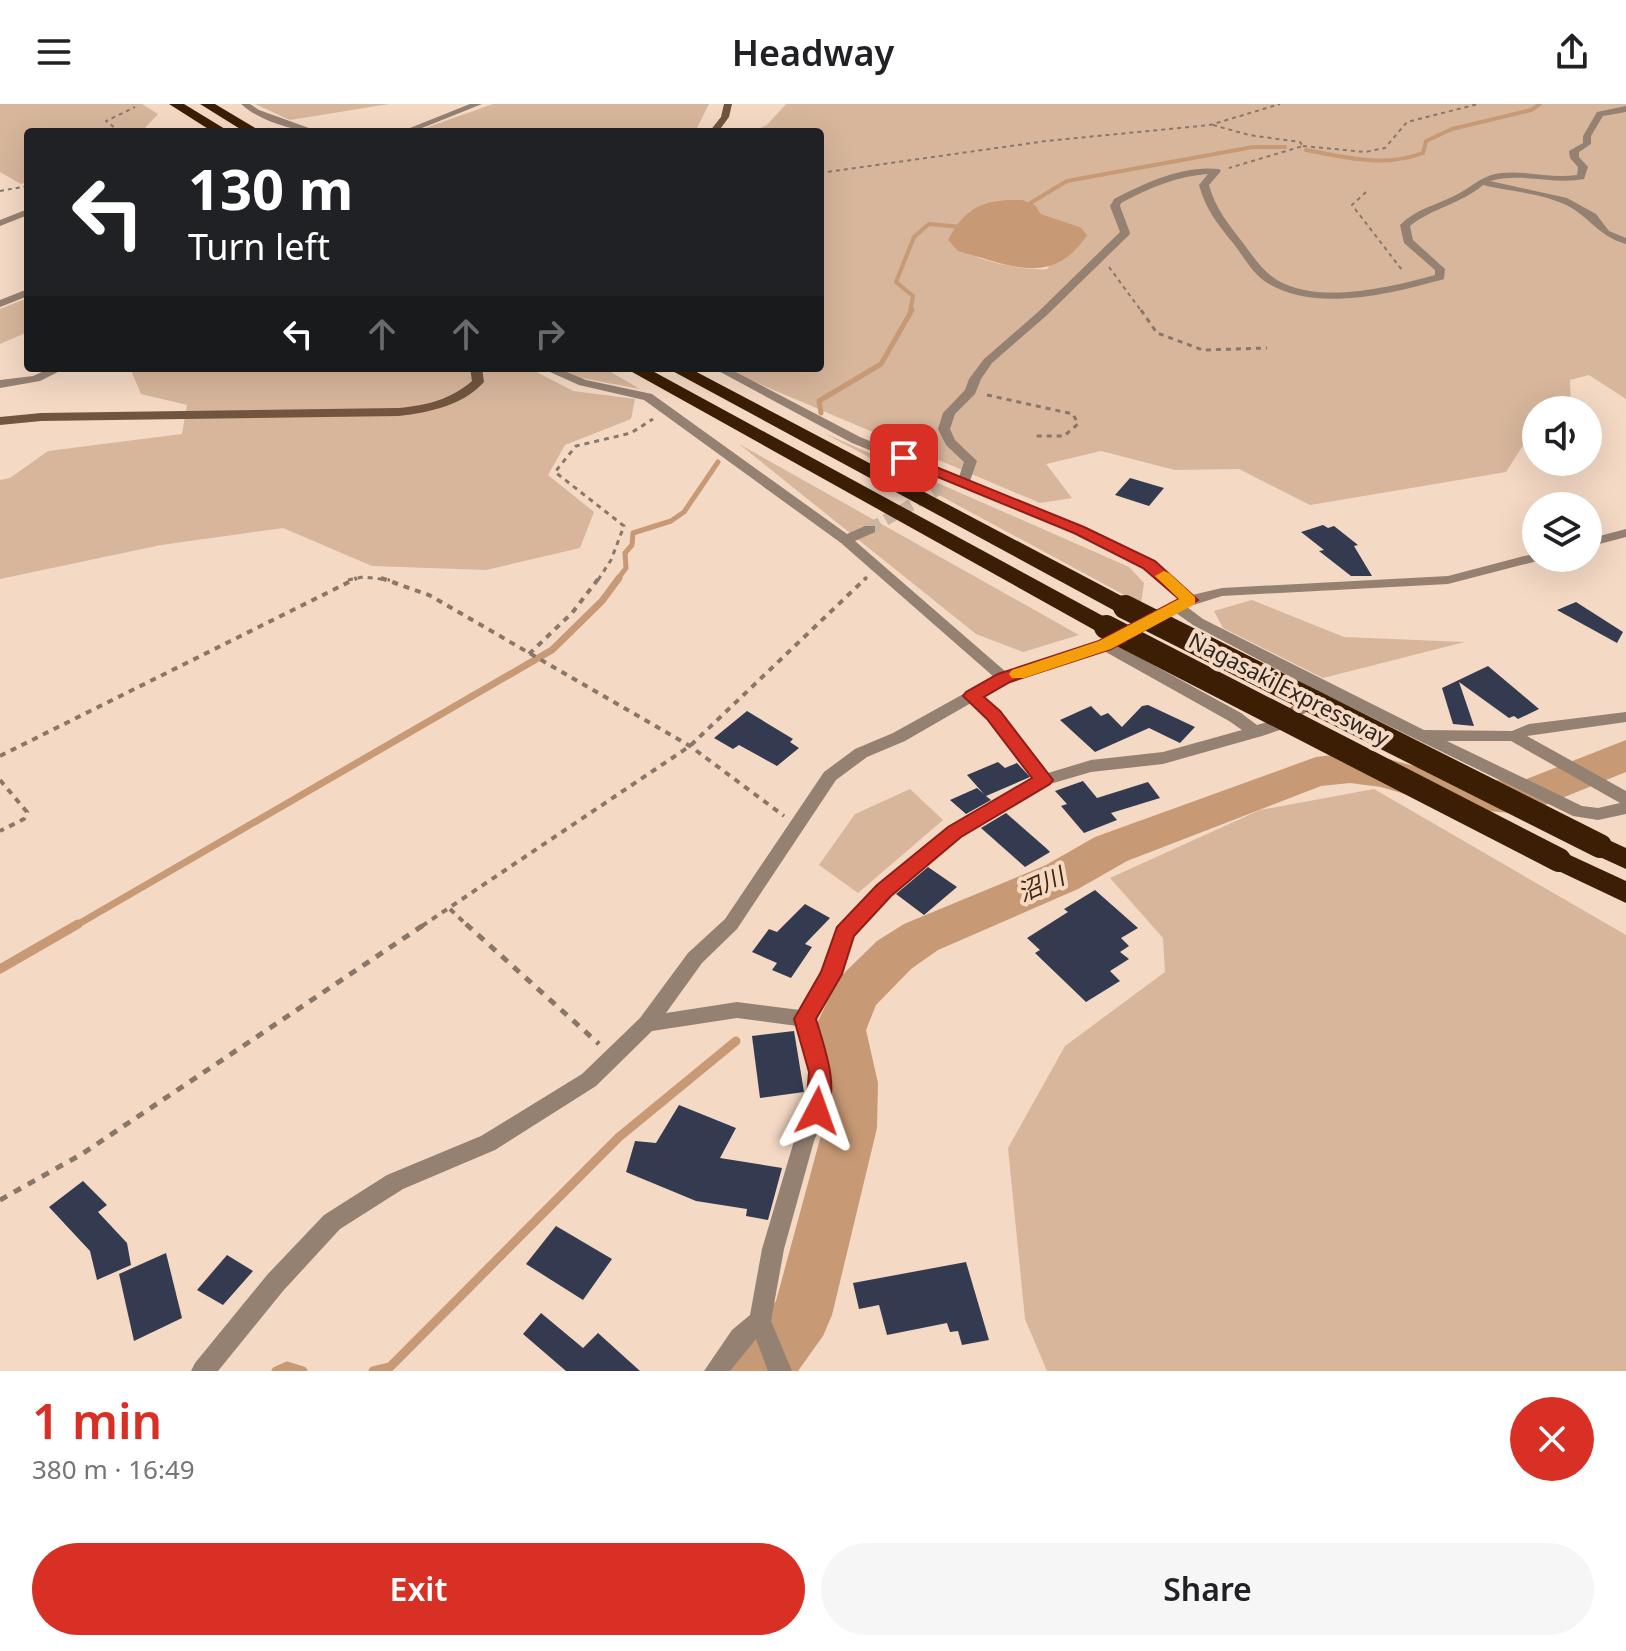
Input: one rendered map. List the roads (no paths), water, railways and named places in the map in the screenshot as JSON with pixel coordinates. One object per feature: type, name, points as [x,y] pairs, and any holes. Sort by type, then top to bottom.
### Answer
[{"type":"highway","points":[[175,104],[216,128]]},
{"type":"highway","points":[[206,104],[248,128]]},
{"type":"highway","name":"Nagasaki Expressway","points":[[641,372],[1106,636],[1626,893]]},
{"type":"highway","name":"Nagasaki Expressway","points":[[684,372],[1125,607],[1626,859]]},
{"type":"street","points":[[245,104],[256,112],[304,128]]},
{"type":"street","points":[[415,128],[478,104]]},
{"type":"street","points":[[716,128],[725,117],[728,104]]},
{"type":"street","points":[[940,488],[958,479],[971,461],[950,442],[944,429],[949,413],[971,391],[975,379],[988,361],[1042,314],[1125,233],[1115,206],[1117,201],[1146,185],[1193,173],[1216,171],[1206,180],[1207,198],[1232,236],[1273,283],[1309,293],[1391,290],[1440,277],[1440,269],[1408,241],[1405,225],[1418,212],[1467,196],[1481,182],[1499,177],[1556,181],[1581,177],[1583,167],[1575,158],[1574,151],[1587,144],[1587,136],[1600,114],[1626,109]]},
{"type":"street","points":[[1481,182],[1540,193],[1573,203],[1593,216],[1596,225],[1605,233],[1626,241]]},
{"type":"street","points":[[0,223],[24,214]]},
{"type":"street","points":[[0,304],[24,294]]},
{"type":"street","points":[[0,384],[36,379],[51,372]]},
{"type":"street","points":[[0,421],[41,417],[399,412],[436,408],[462,397],[478,382],[477,372]]},
{"type":"street","points":[[557,372],[583,383],[648,397],[846,540],[1004,678]]},
{"type":"street","points":[[726,372],[819,423],[1079,530],[1149,565],[1198,622],[1579,812],[1598,814],[1626,808]]},
{"type":"street","points":[[846,540],[870,529]]},
{"type":"street","points":[[1602,539],[1626,533]]},
{"type":"street","points":[[203,1371],[275,1283],[332,1222],[395,1182],[488,1143],[567,1097],[614,1056],[647,1024],[695,958],[731,924],[830,776],[861,753],[899,737],[1004,678],[1184,604],[1250,589],[1448,580],[1522,561]]},
{"type":"street","points":[[1106,636],[1256,732]]},
{"type":"street","points":[[780,1371],[760,1321],[773,1249],[804,1141],[817,1111],[820,1072],[805,1019],[831,974],[845,933],[884,890],[955,832],[1044,780],[1091,766],[1163,758],[1256,732],[1277,725],[1327,689]]},
{"type":"street","points":[[972,696],[994,715],[1044,780]]},
{"type":"street","points":[[1421,735],[1514,736],[1529,729],[1626,717]]},
{"type":"street","points":[[1514,736],[1626,799]]},
{"type":"street","points":[[647,1024],[737,1010],[805,1019]]},
{"type":"street","points":[[716,1371],[740,1338],[760,1321]]},
{"type":"waterway","points":[[1306,150],[1364,160],[1394,160],[1423,153],[1426,141],[1452,129],[1531,110],[1540,104]]},
{"type":"waterway","points":[[1022,208],[1067,181],[1253,147],[1285,147]]},
{"type":"waterway","points":[[910,312],[913,296],[896,282],[914,237],[929,224],[962,227]]},
{"type":"waterway","points":[[821,413],[819,401],[881,364],[912,310]]},
{"type":"waterway","points":[[617,580],[626,568],[625,553],[632,545],[633,533],[671,521],[684,512],[718,462]]},
{"type":"waterway","points":[[75,926],[552,650],[602,601],[619,578]]},
{"type":"waterway","name":"沼川","points":[[760,1371],[802,1315],[850,1128],[852,1083],[840,1030],[856,993],[894,955],[921,937],[1062,877],[1111,849],[1316,772],[1350,768],[1381,772],[1451,792],[1523,798],[1626,755]]},
{"type":"waterway","points":[[0,969],[78,924]]},
{"type":"waterway","points":[[373,1371],[390,1367],[619,1137],[736,1041]]},
{"type":"waterway","points":[[276,1371],[287,1366],[303,1371]]},
{"type":"tunnel","points":[[870,529],[940,488]]}]
